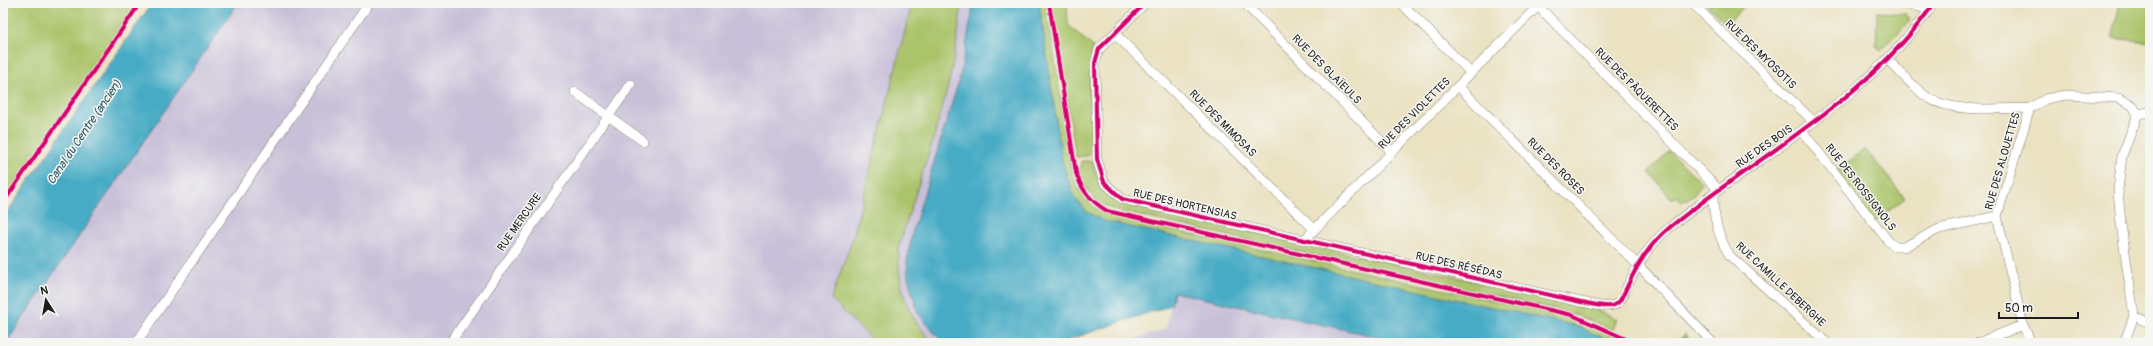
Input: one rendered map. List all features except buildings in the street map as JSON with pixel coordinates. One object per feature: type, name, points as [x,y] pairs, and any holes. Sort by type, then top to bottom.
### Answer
[{"type":"street","points":[[136,343],[369,3]]},
{"type":"street","name":"RUE DES HORTENSIAS","points":[[1145,3],[1100,49],[1095,63],[1097,159],[1104,182],[1122,199],[1304,240]]},
{"type":"street","name":"RUE DES GLAÏEULS","points":[[1244,3],[1392,152]]},
{"type":"street","points":[[1400,3],[1471,73]]},
{"type":"street","name":"RUE DES MYOSOTIS","points":[[1692,3],[1814,122]]},
{"type":"street","points":[[1900,3],[1932,6]]},
{"type":"street","name":"RUE DES VIOLETTES","points":[[1304,240],[1540,4]]},
{"type":"street","name":"RUE DES PÂQUERETTES","points":[[1540,4],[1716,192]]},
{"type":"street","name":"RUE DES BOIS","points":[[1611,306],[1619,302],[1638,264],[1659,237],[1716,192],[1802,131],[1856,89],[1888,58],[1932,6]]},
{"type":"street","name":"RUE DES MIMOSAS","points":[[1114,34],[1314,229]]},
{"type":"street","points":[[1888,58],[1922,93],[1944,105],[1961,107],[2030,108]]},
{"type":"street","name":"RUE MERCURE","points":[[450,343],[631,84]]},
{"type":"street","name":"RUE DES ROSES","points":[[1458,86],[1638,264]]},
{"type":"street","points":[[575,92],[643,141]]},
{"type":"street","name":"RUE DES ALOUETTES","points":[[2032,343],[2023,325],[1998,216],[2030,108],[2046,99],[2065,95],[2119,98],[2132,104],[2138,114]]},
{"type":"street","points":[[2124,343],[2134,316],[2121,224],[2118,190],[2122,156],[2138,114],[2150,112]]},
{"type":"street","name":"RUE DES ROSSIGNOLS","points":[[1802,131],[1889,242],[1896,247],[1904,247],[1939,229],[1998,216]]},
{"type":"street","name":"RUE CAMILLE DEBERGHE","points":[[1716,192],[1713,210],[1716,225],[1724,246],[1730,256],[1827,343]]},
{"type":"street","name":"RUE DES RÉSÉDAS","points":[[1304,240],[1581,302],[1611,306]]},
{"type":"street","points":[[1638,264],[1713,343]]},
{"type":"street","points":[[2134,316],[2150,323]]},
{"type":"street","points":[[1978,343],[2023,325]]},
{"type":"shaded area","points":[[238,3],[972,3],[972,14],[960,76],[913,230],[907,261],[908,277],[918,313],[941,343],[6,343]]},
{"type":"shaded area","points":[[1173,292],[1405,343],[1123,343],[1166,329]]},
{"type":"green space","points":[[3,3],[141,3],[3,205]]},
{"type":"green space","points":[[912,3],[961,3],[953,65],[946,95],[899,246],[901,287],[909,309],[923,332],[933,343],[875,343],[831,299],[853,238]]},
{"type":"green space","points":[[1039,3],[1046,3],[1073,178],[1086,199],[1100,210],[1116,217],[1139,223],[1570,317],[1629,343],[1614,343],[1577,326],[1144,231],[1104,221],[1087,212],[1074,197],[1062,160]]},
{"type":"green space","points":[[1052,3],[1067,3],[1068,25],[1093,47],[1089,86],[1092,152],[1088,156],[1076,157]]},
{"type":"green space","points":[[1705,3],[1748,3],[1726,24]]},
{"type":"green space","points":[[2120,3],[2150,3],[2150,42],[2112,38]]},
{"type":"green space","points":[[1877,12],[1906,14],[1909,18],[1909,22],[1881,50],[1876,46]]},
{"type":"green space","points":[[1865,149],[1905,198],[1874,223],[1834,173]]},
{"type":"green space","points":[[1669,151],[1702,183],[1695,194],[1682,202],[1676,196],[1672,199],[1649,172]]},
{"type":"green space","points":[[1081,161],[1093,161],[1097,177],[1103,188],[1113,197],[1128,205],[1587,306],[1617,319],[1613,330],[1574,314],[1558,310],[1118,211],[1103,205],[1087,190],[1078,168],[1082,166]]},
{"type":"green space","points":[[1685,334],[1692,343],[1677,343]]},
{"type":"water","name":"Canal du Centre (ancien)","points":[[152,3],[238,3],[6,343],[3,343],[3,218]]},
{"type":"water","points":[[972,3],[1039,3],[1062,160],[1074,197],[1087,212],[1104,221],[1577,326],[1614,343],[1405,343],[1174,292],[1171,305],[1059,343],[946,343],[941,341],[918,313],[908,277],[907,261],[913,230],[960,77],[972,14]]},
{"type":"cycle path","points":[[3,203],[140,3]]},
{"type":"cycle path","points":[[1049,3],[1076,173],[1081,185],[1088,195],[1107,211],[1572,315],[1635,343]]},
{"type":"cycle path","points":[[1145,3],[1099,49],[1095,63],[1097,159],[1104,182],[1122,199],[1581,302],[1607,306],[1611,306],[1620,301],[1639,264],[1655,241],[1669,228],[1703,201],[1844,98],[1877,69],[1907,38],[1934,3]]}]
